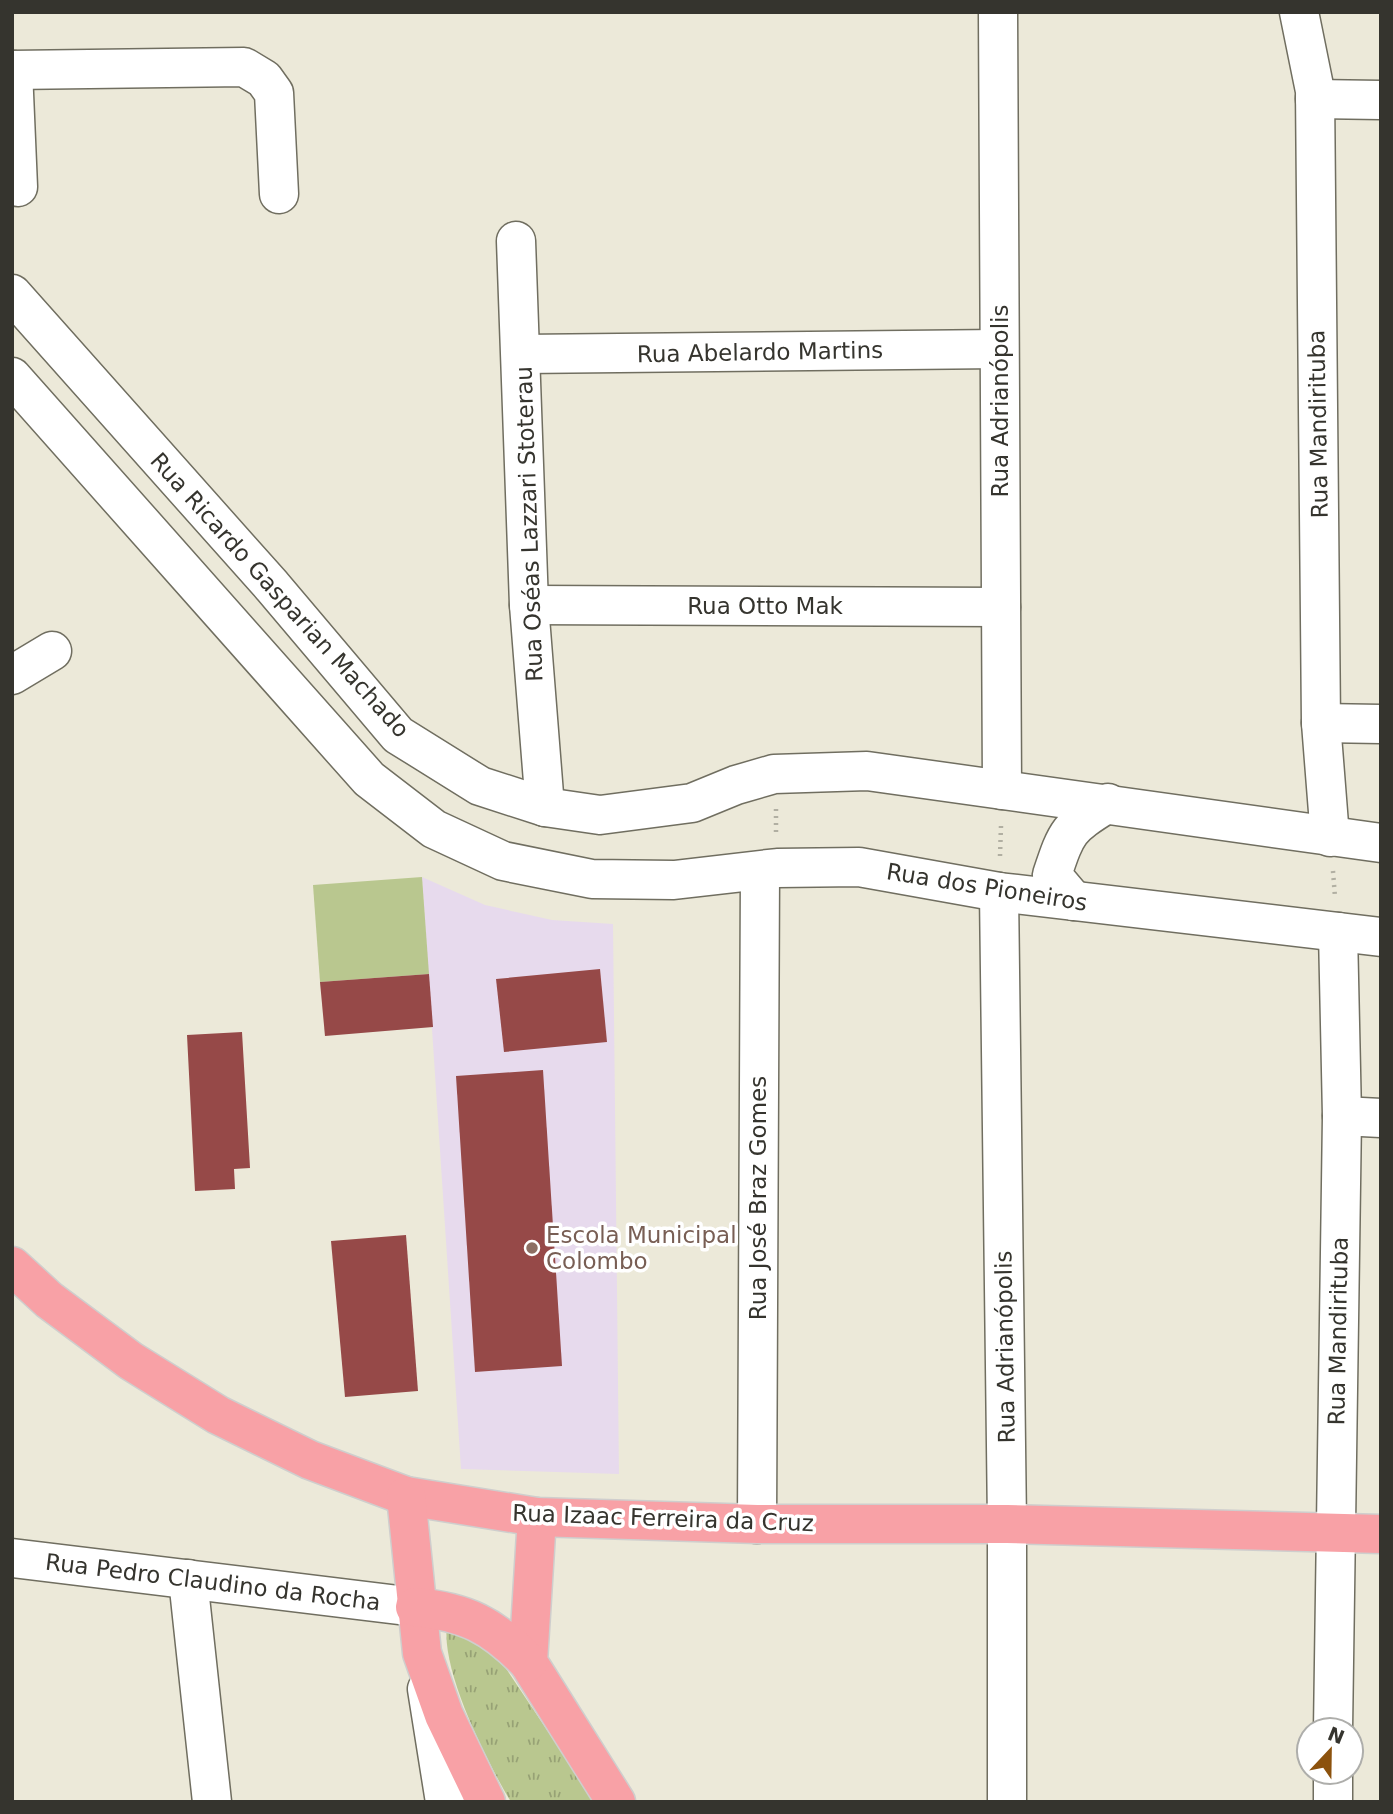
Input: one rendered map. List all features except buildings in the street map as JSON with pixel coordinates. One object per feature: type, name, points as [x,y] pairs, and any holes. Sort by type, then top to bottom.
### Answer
[{"type":"main road","name":"Rua Izaac Ferreira da Cruz","points":[[12,1266],[49,1300],[131,1361],[218,1415],[310,1460],[406,1496],[537,1517],[757,1524],[1007,1524],[1381,1534]]},
{"type":"main road","points":[[406,1496],[415,1607],[422,1653],[444,1714],[486,1802]]},
{"type":"main road","points":[[528,1662],[537,1517]]},
{"type":"main road","points":[[415,1607],[447,1610],[478,1621],[505,1639],[528,1662],[616,1802]]},
{"type":"street","name":"Rua Adrianópolis","points":[[998,12],[1002,790]]},
{"type":"street","name":"Rua Mandirituba","points":[[1299,12],[1315,99],[1321,723],[1330,837]]},
{"type":"street","points":[[18,187],[13,70],[244,67],[264,79],[274,93],[279,194]]},
{"type":"street","points":[[1315,99],[1381,100]]},
{"type":"street","name":"Rua Oséas Lazzari Stoterau","points":[[516,242],[529,605],[545,807]]},
{"type":"street","name":"Rua Ricardo Gasparian Machado","points":[[12,294],[272,586],[398,735],[480,786],[545,807],[600,816],[692,803],[736,785],[774,774]]},
{"type":"street","name":"Rua Abelardo Martins","points":[[522,354],[999,349]]},
{"type":"street","name":"Rua dos Pioneiros","points":[[12,377],[369,779],[434,829],[503,861],[592,879],[674,880],[769,869],[859,867],[999,892],[1381,937]]},
{"type":"street","name":"Rua Otto Mak","points":[[529,605],[1001,607]]},
{"type":"street","points":[[12,675],[52,651]]},
{"type":"street","points":[[1321,723],[1381,724]]},
{"type":"street","points":[[774,774],[867,771],[1381,843]]},
{"type":"street","points":[[1074,901],[1052,875],[1062,845],[1074,824],[1108,803]]},
{"type":"street","name":"Rua José Braz Gomes","points":[[757,1524],[769,869]]},
{"type":"street","name":"Rua Adrianópolis","points":[[999,892],[1007,1524],[1007,1802]]},
{"type":"street","name":"Rua Mandirituba","points":[[1333,1716],[1342,1116],[1338,932]]},
{"type":"street","points":[[1342,1116],[1381,1118]]},
{"type":"street","name":"Rua Pedro Claudino da Rocha","points":[[12,1558],[415,1607]]},
{"type":"street","points":[[188,1579],[212,1802]]},
{"type":"street","points":[[422,1653],[444,1802]]},
{"type":"path","points":[[769,869],[774,774]]},
{"type":"path","points":[[999,892],[1002,790]]},
{"type":"path","points":[[1330,837],[1338,932]]},
{"type":"shaded area","name":"Escola Municipal Colombo","points":[[422,877],[485,905],[552,920],[613,924],[619,1474],[461,1469]]},
{"type":"green space","points":[[422,877],[429,974],[320,982],[313,885]]},
{"type":"green space","points":[[449,1617],[477,1625],[595,1802],[511,1802],[477,1738],[456,1684],[446,1635]]},
{"type":"place","name":"Escola Municipal Colombo","points":[[532,1248]]}]
